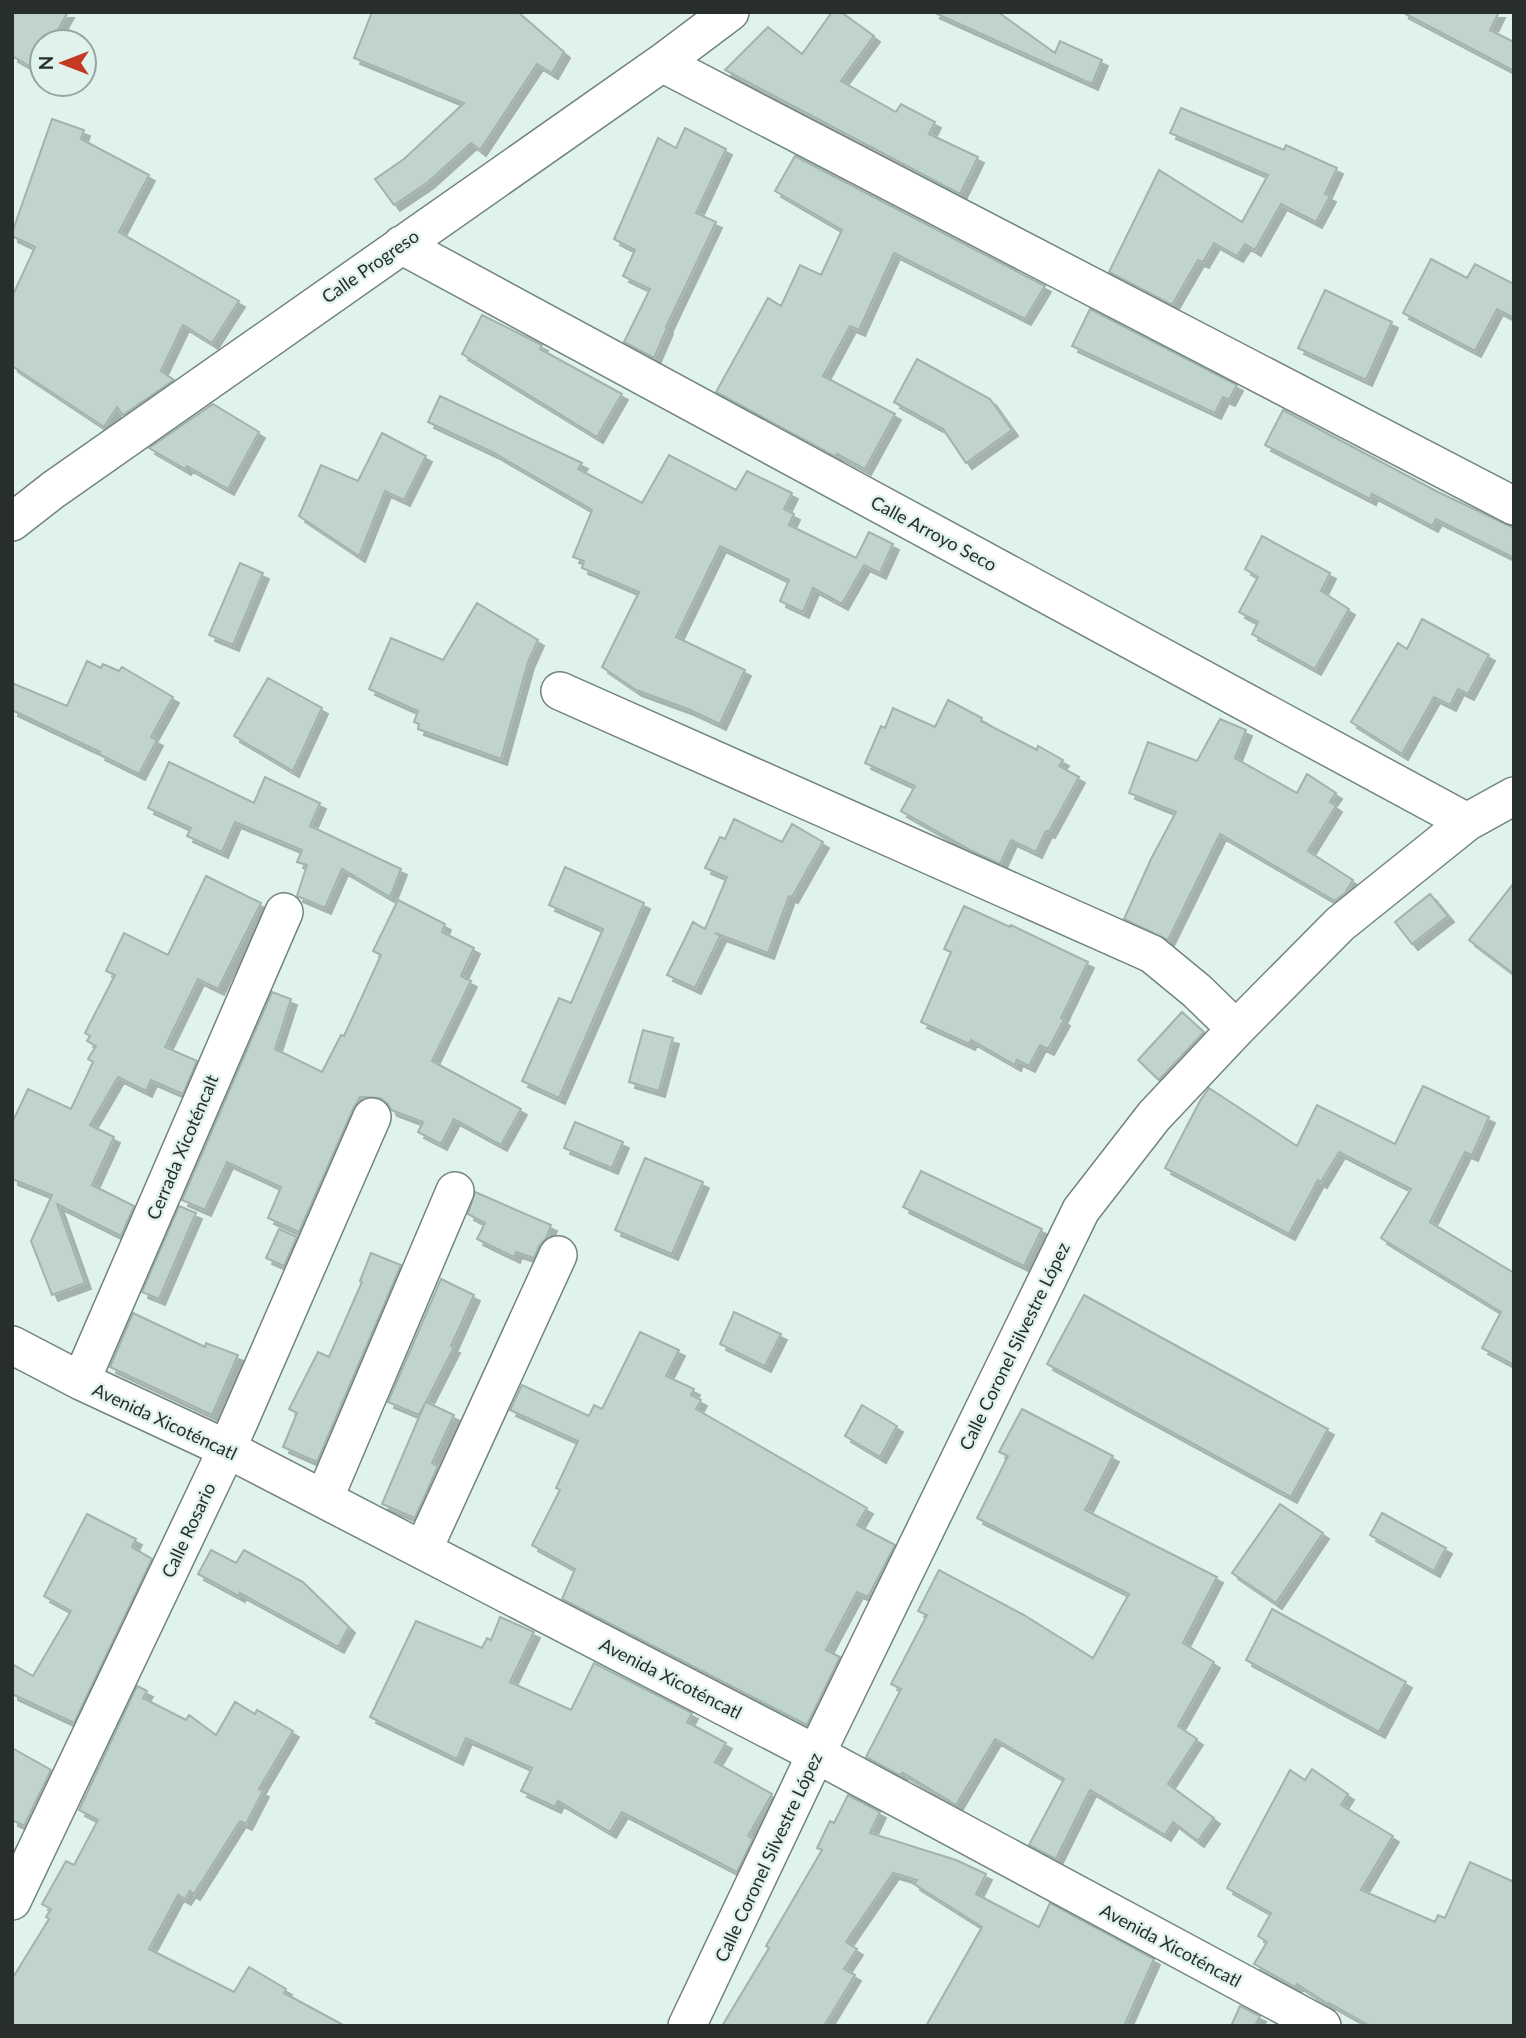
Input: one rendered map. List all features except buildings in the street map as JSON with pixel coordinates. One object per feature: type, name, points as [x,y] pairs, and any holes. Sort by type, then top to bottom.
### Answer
[{"type":"street","name":"Calle Progreso","points":[[12,522],[53,490],[662,63],[719,16]]},
{"type":"street","points":[[662,63],[1514,506]]},
{"type":"street","name":"Calle Arroyo Seco","points":[[401,245],[1467,822]]},
{"type":"street","points":[[560,691],[1152,954],[1197,991],[1236,1029]]},
{"type":"street","name":"Calle Coronel Silvestre López","points":[[687,2026],[816,1754],[1081,1210],[1154,1116],[1340,924],[1467,822],[1514,796]]},
{"type":"street","name":"Cerrada Xicoténcalt","points":[[81,1381],[284,912]]},
{"type":"street","name":"Calle Rosario","points":[[12,1902],[226,1448],[372,1117]]},
{"type":"street","points":[[324,1499],[455,1191]]},
{"type":"street","points":[[423,1550],[558,1255]]},
{"type":"street","name":"Avenida Xicoténcatl","points":[[12,1345],[81,1381],[226,1448],[816,1754],[1322,2026]]}]
